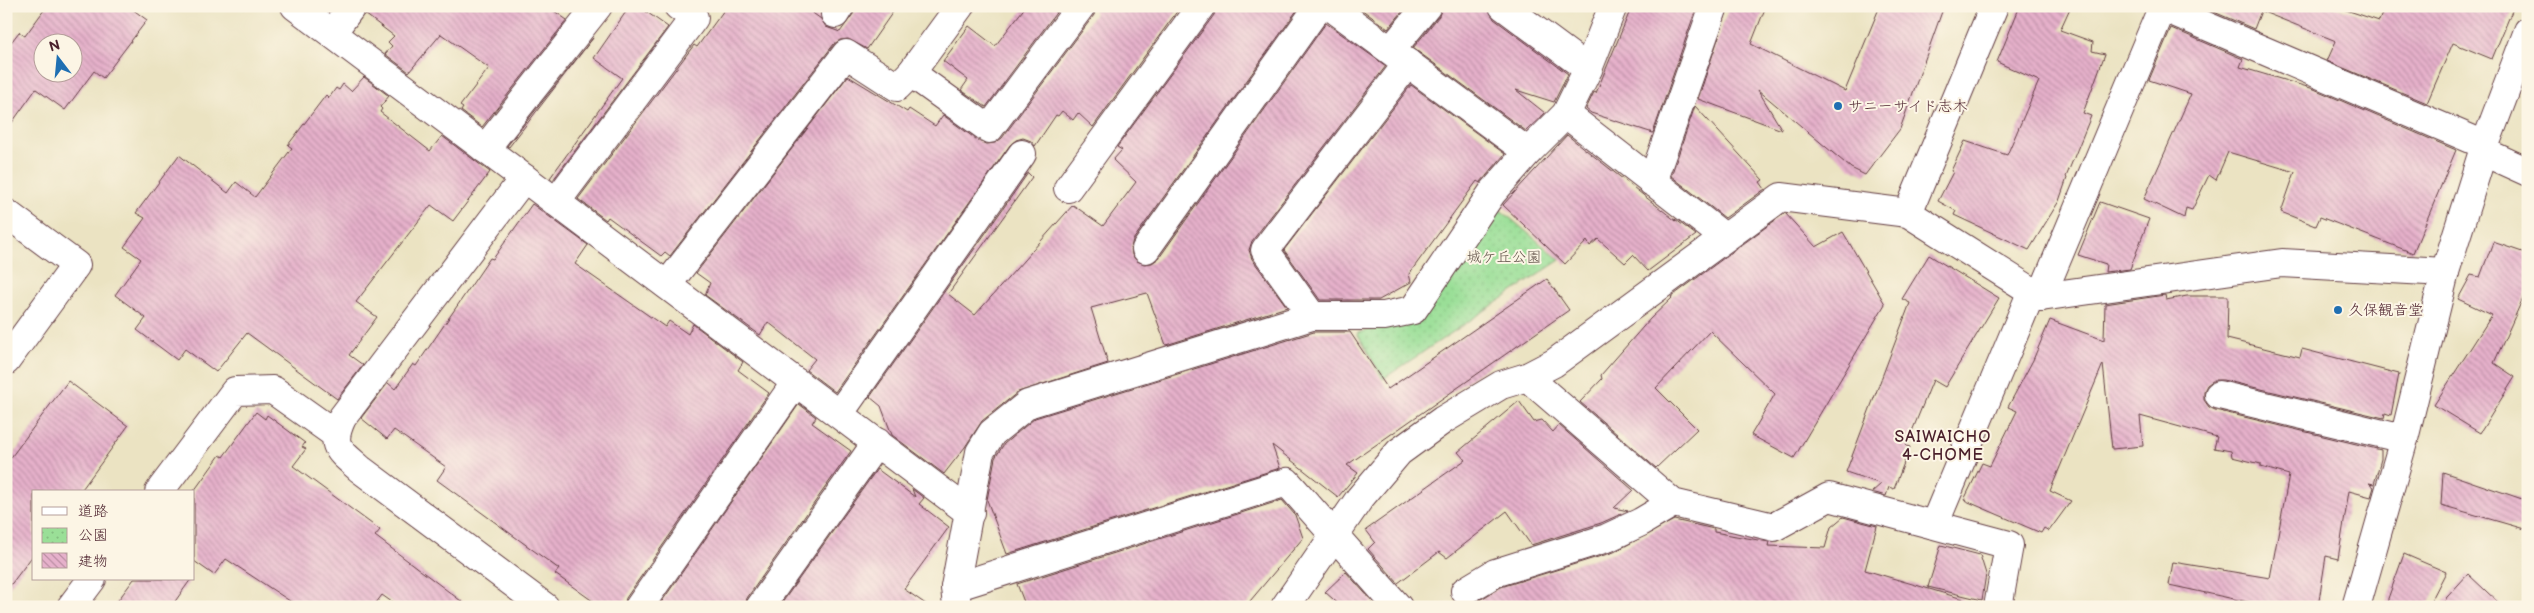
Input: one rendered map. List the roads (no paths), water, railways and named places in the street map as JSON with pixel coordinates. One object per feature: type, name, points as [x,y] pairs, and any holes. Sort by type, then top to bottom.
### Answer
[{"type":"street","points":[[295,6],[970,513]]},
{"type":"street","points":[[332,33],[352,6]]},
{"type":"street","points":[[485,149],[598,6]]},
{"type":"street","points":[[556,202],[694,18],[678,6]]},
{"type":"street","points":[[667,285],[846,54],[897,87],[911,73],[960,6]]},
{"type":"street","points":[[911,73],[990,129],[1081,6]]},
{"type":"street","points":[[1068,188],[1200,6]]},
{"type":"street","points":[[1146,249],[1319,6]]},
{"type":"street","points":[[1330,6],[1528,152]]},
{"type":"street","points":[[1312,316],[1265,250],[1399,57],[1427,6]]},
{"type":"street","points":[[1503,6],[1588,69]]},
{"type":"street","points":[[1398,607],[1287,482],[956,597],[980,452],[992,433],[1028,404],[1312,316],[1384,316],[1413,310],[1492,193],[1528,152],[1566,114],[1588,69],[1613,6]]},
{"type":"street","points":[[1652,182],[1714,6]]},
{"type":"street","points":[[1908,213],[1994,6]]},
{"type":"street","points":[[1934,524],[2163,7],[2485,148],[2528,172]]},
{"type":"street","points":[[2356,607],[2404,439],[2445,272],[2485,148],[2528,31]]},
{"type":"street","points":[[1566,114],[1724,237]]},
{"type":"street","points":[[839,414],[1022,154]]},
{"type":"street","points":[[524,178],[342,418],[335,434],[338,448],[360,469],[545,607]]},
{"type":"street","points":[[1286,607],[1360,498],[1399,452],[1443,420],[1501,385],[1527,377],[1554,363],[1781,197],[1908,213],[2037,294],[2282,263],[2445,272]]},
{"type":"street","points":[[6,213],[76,265],[6,361]]},
{"type":"street","points":[[1527,377],[1673,503],[1774,527],[1829,497],[2008,545],[1998,607]]},
{"type":"street","points":[[639,607],[796,382]]},
{"type":"street","points":[[161,490],[235,391],[273,390],[335,434]]},
{"type":"street","points":[[2219,395],[2404,439]]},
{"type":"street","points":[[760,607],[877,442]]},
{"type":"street","points":[[1465,591],[1495,573],[1607,538],[1642,522],[1673,503]]},
{"type":"street","points":[[71,607],[91,580]]},
{"type":"place","name":"サニーサイド志木","points":[[1838,106]]},
{"type":"place","name":"久保観音堂","points":[[2338,310]]},
{"type":"district","name":"SAIWAICHO 4-CHOME","points":[[1943,445]]},
{"type":"park label","name":"城ケ丘公園","points":[[1504,257]]}]
